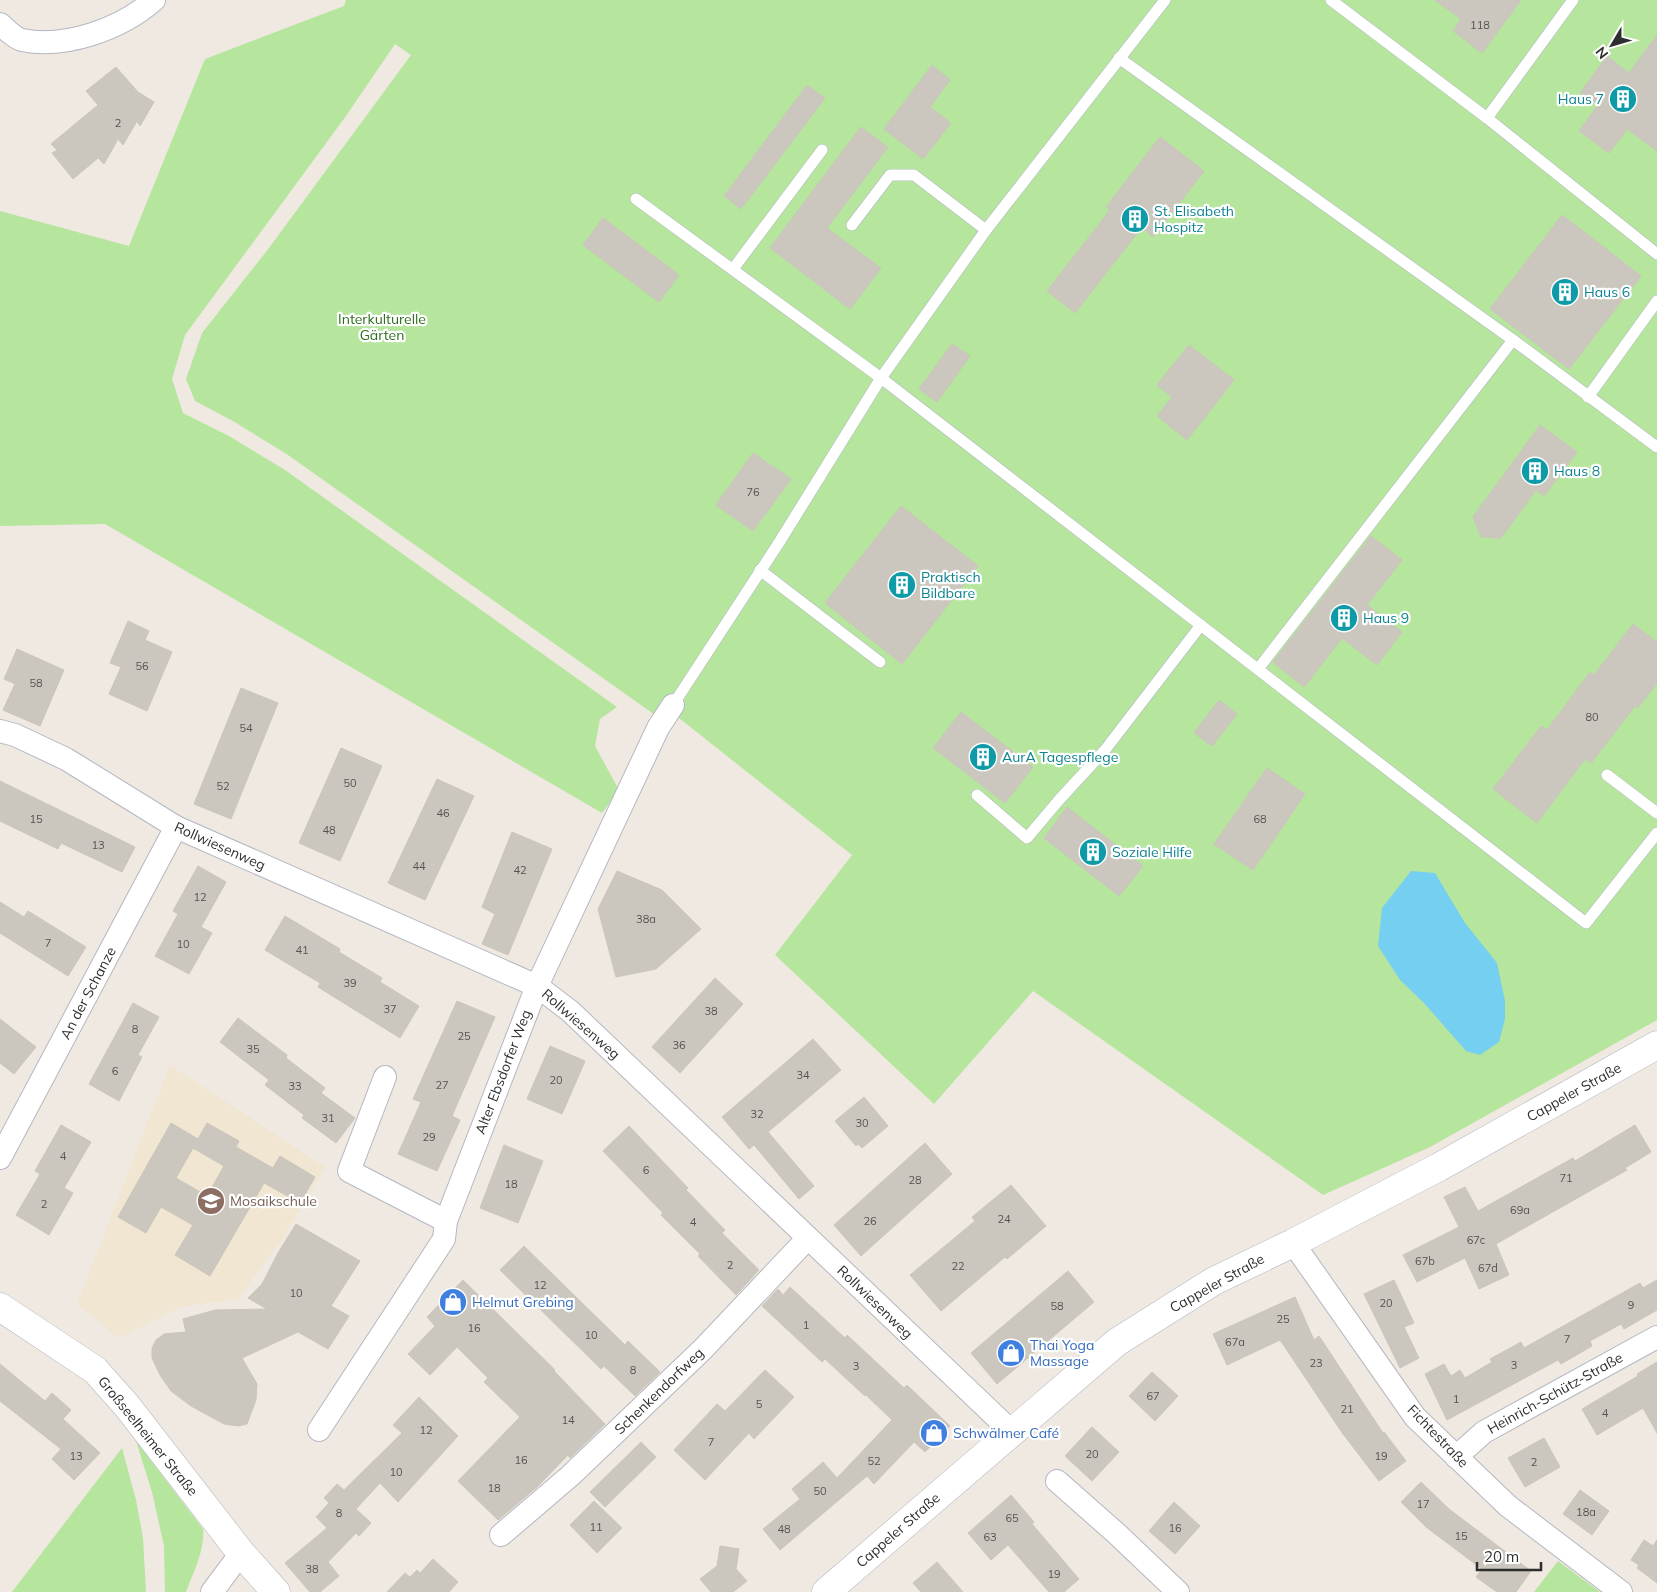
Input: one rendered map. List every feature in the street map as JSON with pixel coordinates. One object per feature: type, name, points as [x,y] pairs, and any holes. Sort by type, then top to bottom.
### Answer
[{"type":"main road","name":"Cappeler Straße","points":[[826,1592],[1117,1342],[1214,1281],[1293,1243],[1439,1167],[1657,1045]]},
{"type":"main road","name":"Großseelheimer Straße","points":[[0,1307],[95,1370],[127,1406],[241,1553],[276,1592]]},
{"type":"street","points":[[0,24],[20,40],[61,42],[104,30],[143,10],[154,0]]},
{"type":"street","name":"Alter Ebsdorfer Weg","points":[[318,1430],[444,1239],[446,1221],[537,986],[658,728],[673,705]]},
{"type":"street","name":"Rollwiesenweg","points":[[0,731],[16,735],[66,759],[176,827],[537,986],[570,1011],[1012,1432]]},
{"type":"street","name":"An der Schanze","points":[[0,1158],[176,827]]},
{"type":"street","points":[[384,1077],[349,1171],[446,1221]]},
{"type":"street","name":"Schenkendorfweg","points":[[502,1535],[570,1476],[703,1348],[808,1238]]},
{"type":"street","name":"Fichtestraße","points":[[1293,1243],[1415,1417],[1508,1506],[1621,1592]]},
{"type":"street","name":"Heinrich-Schütz-Straße","points":[[1456,1457],[1484,1432],[1657,1337]]},
{"type":"street","points":[[1057,1481],[1178,1592]]},
{"type":"street","points":[[212,1592],[241,1553]]},
{"type":"lane","points":[[673,705],[881,378],[986,230],[1165,0]]},
{"type":"lane","points":[[1331,0],[1487,118],[1657,254]]},
{"type":"lane","points":[[1487,118],[1573,0]]},
{"type":"lane","points":[[1119,58],[1513,340],[1657,447]]},
{"type":"lane","points":[[733,269],[822,150]]},
{"type":"lane","points":[[852,224],[890,175],[914,175],[986,230]]},
{"type":"lane","points":[[636,199],[881,378],[1586,923],[1657,833]]},
{"type":"lane","points":[[1588,397],[1657,301]]},
{"type":"lane","points":[[1258,669],[1513,340]]},
{"type":"lane","points":[[760,570],[880,662]]},
{"type":"lane","points":[[977,795],[1026,838],[1058,800],[1105,750],[1201,625]]},
{"type":"lane","points":[[1607,775],[1657,814]]},
{"type":"shaded area","name":"Mosaikschule","points":[[170,1065],[325,1167],[285,1235],[238,1299],[180,1307],[119,1338],[77,1304]]},
{"type":"green space","name":"Interkulturelle Gärten","points":[[346,0],[1657,0],[1657,1020],[1430,1147],[1323,1195],[1033,991],[934,1104],[775,955],[852,855],[660,703],[655,715],[288,455],[233,421],[195,401],[186,379],[202,333],[269,248],[411,55],[395,44],[346,116],[185,335],[172,379],[183,413],[229,436],[285,470],[617,707],[600,719],[595,746],[619,790],[602,813],[105,524],[0,526],[0,211],[129,246],[205,59],[344,6]]},
{"type":"green space","points":[[136,1441],[203,1529],[200,1553],[186,1592],[165,1592],[164,1546],[152,1492]]},
{"type":"green space","points":[[122,1448],[136,1500],[143,1538],[146,1592],[12,1592]]},
{"type":"green space","points":[[1558,1561],[1600,1592],[1534,1592]]},
{"type":"water","points":[[1411,871],[1435,873],[1465,923],[1497,963],[1505,1001],[1505,1019],[1499,1042],[1480,1055],[1466,1051],[1424,1003],[1400,980],[1378,946],[1382,908]]},
{"type":"building","points":[[1435,0],[1521,0],[1482,53],[1453,31],[1461,19]]},
{"type":"building","name":"Haus 7","points":[[1657,35],[1657,151],[1627,129],[1609,153],[1579,131],[1598,105],[1580,93],[1607,56],[1629,73]]},
{"type":"building","points":[[932,65],[950,80],[930,107],[951,123],[923,159],[884,129]]},
{"type":"building","points":[[116,67],[138,92],[154,102],[140,126],[137,121],[123,145],[118,139],[104,164],[98,158],[73,179],[52,153],[57,150],[51,144],[98,105],[86,91]]},
{"type":"building","points":[[807,85],[825,98],[741,209],[724,196]]},
{"type":"building","points":[[861,127],[888,147],[827,228],[881,268],[850,309],[770,248]]},
{"type":"building","name":"St. Elisabeth Hospitz","points":[[1160,137],[1204,171],[1153,237],[1142,227],[1075,313],[1047,291],[1110,210],[1106,207]]},
{"type":"building","name":"Haus 6","points":[[1562,215],[1641,276],[1569,369],[1490,309]]},
{"type":"building","points":[[603,218],[679,275],[659,302],[583,245]]},
{"type":"building","points":[[952,344],[970,356],[937,402],[919,389]]},
{"type":"building","points":[[1189,345],[1234,380],[1187,440],[1157,416],[1172,397],[1157,385]]},
{"type":"building","name":"Haus 8","points":[[1540,425],[1577,452],[1544,496],[1536,490],[1501,538],[1481,537],[1473,517]]},
{"type":"building","points":[[753,453],[791,479],[753,531],[716,505]]},
{"type":"building","name":"Praktisch Bildbare","points":[[901,506],[978,566],[902,664],[825,603]]},
{"type":"building","name":"Haus 9","points":[[1371,536],[1402,560],[1367,605],[1402,632],[1377,665],[1342,638],[1304,687],[1273,662]]},
{"type":"building","points":[[128,621],[149,631],[145,640],[172,652],[147,711],[109,694],[121,667],[110,663]]},
{"type":"building","points":[[1633,624],[1657,642],[1657,683],[1638,708],[1635,706],[1591,763],[1585,759],[1537,823],[1493,789],[1541,726],[1547,730],[1590,672],[1594,675]]},
{"type":"building","points":[[17,649],[64,670],[40,726],[3,710],[15,684],[4,679]]},
{"type":"building","points":[[241,688],[278,703],[231,819],[194,804]]},
{"type":"building","points":[[1219,700],[1237,714],[1212,746],[1194,733]]},
{"type":"building","name":"AurA Tagespflege","points":[[961,712],[1033,767],[1005,803],[933,748]]},
{"type":"building","points":[[341,748],[382,766],[340,861],[299,843]]},
{"type":"building","points":[[1267,768],[1305,794],[1253,870],[1214,844]]},
{"type":"building","points":[[437,779],[474,796],[425,900],[388,883]]},
{"type":"building","points":[[0,781],[135,847],[122,872],[61,843],[58,849],[0,821]]},
{"type":"building","name":"Soziale Hilfe","points":[[1067,807],[1143,866],[1119,896],[1044,838]]},
{"type":"building","points":[[512,832],[552,849],[508,955],[482,944],[495,914],[482,907]]},
{"type":"building","points":[[198,866],[226,882],[201,927],[212,933],[189,974],[155,956],[178,914],[173,911]]},
{"type":"building","points":[[617,871],[662,890],[701,929],[656,969],[616,977],[598,909]]},
{"type":"building","points":[[0,902],[24,917],[28,911],[86,947],[68,976],[0,933]]},
{"type":"building","points":[[285,916],[340,949],[339,952],[382,978],[380,982],[419,1006],[400,1038],[318,987],[320,983],[265,950]]},
{"type":"building","points":[[715,978],[743,1004],[680,1073],[652,1047]]},
{"type":"building","points":[[457,1001],[495,1017],[452,1116],[460,1120],[437,1171],[398,1154],[421,1102],[413,1099]]},
{"type":"building","points":[[133,1003],[159,1017],[138,1055],[142,1057],[119,1101],[89,1084]]},
{"type":"building","points":[[238,1018],[287,1055],[286,1058],[325,1088],[321,1093],[355,1118],[336,1143],[302,1118],[304,1115],[265,1085],[269,1080],[220,1042]]},
{"type":"building","points":[[0,1019],[36,1047],[14,1074],[0,1063]]},
{"type":"building","points":[[813,1039],[841,1070],[768,1132],[814,1186],[799,1199],[754,1145],[749,1149],[722,1117]]},
{"type":"building","points":[[550,1046],[585,1061],[562,1114],[527,1099]]},
{"type":"building","points":[[864,1097],[888,1126],[862,1148],[858,1144],[856,1146],[835,1121]]},
{"type":"building","points":[[171,1123],[198,1139],[207,1123],[239,1141],[236,1147],[273,1168],[280,1156],[315,1177],[300,1203],[264,1183],[210,1276],[175,1255],[193,1225],[161,1207],[146,1233],[118,1217]],"holes":[[[193,1148],[224,1166],[207,1196],[176,1178]]]},
{"type":"building","points":[[61,1125],[91,1142],[64,1188],[73,1193],[49,1235],[16,1215],[40,1174],[35,1171]]},
{"type":"building","points":[[1635,1125],[1651,1152],[1625,1168],[1627,1170],[1496,1244],[1509,1275],[1479,1289],[1465,1258],[1417,1282],[1403,1255],[1459,1227],[1444,1197],[1465,1187],[1478,1211],[1573,1158],[1575,1161]]},
{"type":"building","points":[[629,1126],[688,1188],[686,1190],[725,1230],[722,1233],[759,1270],[736,1295],[698,1256],[700,1254],[661,1215],[663,1213],[603,1151]]},
{"type":"building","points":[[925,1143],[952,1174],[861,1256],[834,1225]]},
{"type":"building","points":[[504,1145],[543,1161],[518,1223],[480,1208]]},
{"type":"building","points":[[1011,1185],[1046,1226],[1007,1259],[1005,1257],[941,1311],[910,1275],[975,1221],[972,1217]]},
{"type":"building","points":[[296,1224],[360,1261],[331,1306],[349,1316],[328,1349],[298,1332],[242,1358],[257,1384],[256,1400],[247,1424],[238,1426],[224,1424],[191,1406],[171,1391],[160,1375],[152,1358],[152,1348],[156,1340],[164,1334],[186,1332],[183,1319],[215,1310],[267,1309],[248,1298],[262,1284]]},
{"type":"building","points":[[524,1246],[625,1345],[628,1341],[660,1372],[635,1396],[604,1366],[601,1369],[500,1270]]},
{"type":"building","points":[[1068,1271],[1094,1302],[997,1384],[971,1353]]},
{"type":"building","points":[[463,1280],[555,1370],[605,1424],[570,1458],[568,1455],[537,1487],[498,1520],[458,1481],[520,1417],[484,1382],[488,1378],[457,1347],[430,1375],[408,1354],[435,1326],[427,1317]]},
{"type":"building","points":[[1394,1280],[1414,1323],[1404,1327],[1419,1358],[1400,1368],[1364,1294]]},
{"type":"building","points":[[1657,1280],[1657,1310],[1624,1329],[1621,1324],[1590,1341],[1592,1346],[1561,1364],[1558,1360],[1447,1420],[1425,1374],[1444,1364],[1451,1376],[1460,1370],[1465,1378],[1492,1362],[1490,1359],[1521,1342],[1524,1348],[1640,1283],[1643,1288]]},
{"type":"building","points":[[790,1287],[845,1338],[847,1335],[904,1388],[907,1385],[950,1426],[925,1452],[914,1442],[874,1484],[867,1476],[780,1550],[763,1529],[800,1499],[792,1489],[823,1462],[837,1478],[892,1420],[825,1359],[822,1362],[762,1306],[778,1289],[783,1295]]},
{"type":"building","points":[[1295,1297],[1314,1340],[1319,1336],[1383,1433],[1406,1461],[1379,1481],[1343,1434],[1280,1340],[1227,1365],[1213,1334]]},
{"type":"building","points":[[1657,1362],[1657,1433],[1643,1408],[1597,1435],[1582,1409],[1638,1376],[1637,1374]]},
{"type":"building","points":[[0,1364],[45,1401],[52,1393],[71,1410],[63,1419],[100,1453],[74,1480],[52,1459],[61,1449],[0,1401]]},
{"type":"building","points":[[765,1370],[794,1397],[754,1439],[749,1433],[705,1480],[674,1450],[717,1404],[725,1411]]},
{"type":"building","points":[[1152,1372],[1178,1396],[1155,1421],[1129,1396]]},
{"type":"building","points":[[419,1397],[458,1436],[398,1502],[380,1483],[356,1509],[371,1523],[359,1536],[356,1533],[328,1562],[339,1576],[320,1592],[310,1592],[285,1563],[327,1528],[316,1517],[329,1503],[324,1498],[337,1484],[344,1490],[402,1433],[393,1425]]},
{"type":"building","points":[[1092,1427],[1119,1452],[1092,1481],[1065,1456]]},
{"type":"building","points":[[1544,1438],[1560,1467],[1525,1487],[1508,1458]]},
{"type":"building","points":[[641,1442],[656,1457],[605,1507],[590,1492]]},
{"type":"building","points":[[1421,1482],[1449,1509],[1531,1571],[1516,1592],[1497,1592],[1476,1577],[1482,1569],[1426,1527],[1401,1502]]},
{"type":"building","points":[[1580,1490],[1609,1511],[1592,1535],[1563,1514]]},
{"type":"building","points":[[1011,1495],[1034,1522],[1032,1524],[1079,1579],[1064,1592],[1049,1592],[1008,1545],[991,1560],[968,1533]]},
{"type":"building","points":[[594,1501],[622,1528],[597,1553],[570,1525]]},
{"type":"building","points":[[1174,1502],[1200,1526],[1175,1554],[1149,1531]]},
{"type":"building","points":[[1644,1540],[1653,1546],[1657,1540],[1657,1583],[1637,1568],[1639,1565],[1631,1560]]},
{"type":"building","points":[[720,1546],[739,1549],[736,1569],[747,1581],[733,1592],[711,1592],[700,1579],[717,1566]]},
{"type":"building","points":[[433,1559],[458,1582],[449,1592],[387,1592],[405,1573],[410,1577],[417,1570],[420,1573]]},
{"type":"building","points":[[937,1562],[963,1592],[921,1592],[913,1583]]},
{"type":"place","name":"Haus 7","points":[[1623,99]]},
{"type":"place","name":"St. Elisabeth Hospitz","points":[[1135,219]]},
{"type":"place","name":"Haus 6","points":[[1565,292]]},
{"type":"place","name":"Haus 8","points":[[1535,471]]},
{"type":"place","name":"Praktisch Bildbare","points":[[902,585]]},
{"type":"place","name":"Haus 9","points":[[1344,618]]},
{"type":"place","name":"AurA Tagespflege","points":[[983,757]]},
{"type":"place","name":"Soziale Hilfe","points":[[1093,852]]},
{"type":"place","name":"Mosaikschule","points":[[211,1201]]},
{"type":"place","name":"Helmut Grebing","points":[[453,1302]]},
{"type":"place","name":"Thai Yoga Massage","points":[[1011,1353]]},
{"type":"place","name":"Schwälmer Café","points":[[934,1433]]}]
